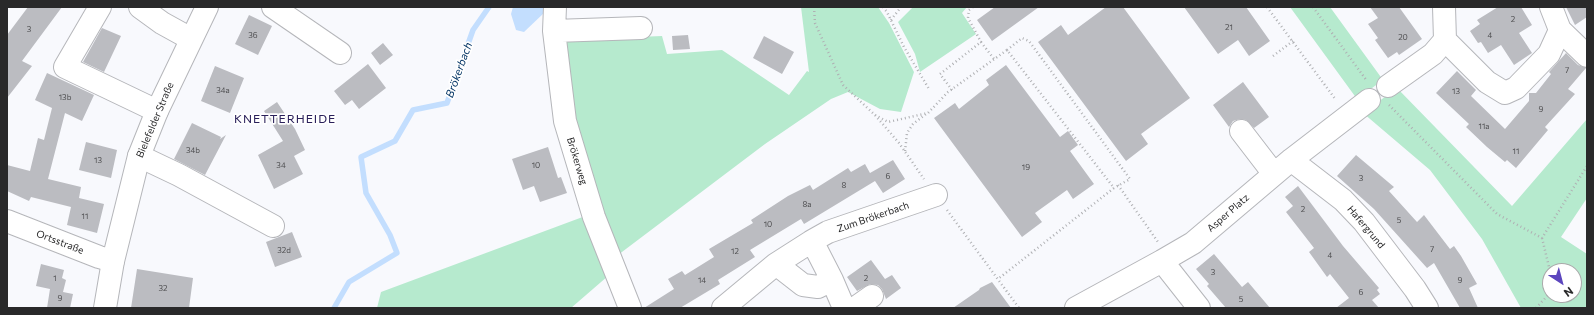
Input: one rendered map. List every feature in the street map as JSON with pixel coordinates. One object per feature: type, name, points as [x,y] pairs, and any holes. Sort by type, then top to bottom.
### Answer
[{"type":"street","points":[[100,7],[65,67],[157,111]]},
{"type":"street","points":[[140,7],[191,39]]},
{"type":"street","name":"Bielefelder Straße","points":[[105,308],[112,261],[139,156],[157,111],[207,7]]},
{"type":"street","points":[[273,7],[340,53]]},
{"type":"street","name":"Brökerweg","points":[[555,7],[554,32],[565,121],[594,217],[630,308]]},
{"type":"street","points":[[1444,7],[1445,40],[1487,82],[1505,93],[1516,88],[1549,54],[1560,30]]},
{"type":"street","points":[[1551,7],[1560,30],[1587,56]]},
{"type":"street","points":[[554,32],[641,28]]},
{"type":"street","name":"Asper Platz","points":[[1076,308],[1193,243],[1291,160],[1433,54],[1445,40]]},
{"type":"street","points":[[1241,131],[1274,174]]},
{"type":"street","points":[[139,156],[179,175],[273,226]]},
{"type":"street","name":"Hafergrund","points":[[1291,160],[1343,200],[1364,222],[1415,289],[1427,308]]},
{"type":"street","name":"Zum Brökerbach","points":[[722,308],[776,264],[828,232],[936,195]]},
{"type":"street","name":"Ortsstraße","points":[[7,222],[112,261]]},
{"type":"street","points":[[812,241],[832,280],[844,308]]},
{"type":"street","points":[[1170,257],[1199,308]]},
{"type":"street","points":[[776,264],[802,285],[818,286],[832,280]]},
{"type":"path","points":[[814,7],[815,23],[843,85],[875,114],[888,122],[928,113]]},
{"type":"path","points":[[882,7],[891,20],[904,47],[928,88]]},
{"type":"path","points":[[891,20],[901,7]]},
{"type":"path","points":[[973,7],[969,10],[968,18],[981,42],[994,59]]},
{"type":"path","points":[[1267,7],[1348,116]]},
{"type":"path","points":[[1313,7],[1379,93],[1497,214],[1542,238]]},
{"type":"path","points":[[905,152],[907,134],[912,124],[928,113],[952,90],[1022,38],[1029,41],[1130,179],[1114,188],[998,280]]},
{"type":"path","points":[[1273,56],[1293,41]]},
{"type":"path","points":[[952,90],[940,74],[981,42]]},
{"type":"path","points":[[1007,50],[1114,188]]},
{"type":"path","points":[[1548,263],[1542,238],[1587,166]]},
{"type":"path","points":[[1118,185],[1170,257]]},
{"type":"green space","points":[[801,7],[878,7],[889,23],[914,72],[901,112],[880,109],[848,92],[831,99],[765,144],[614,258],[569,121],[565,40],[662,36],[667,54],[722,50],[789,95],[807,71],[809,72]]},
{"type":"green space","points":[[913,7],[967,7],[962,13],[976,34],[920,72],[915,54],[898,22]]},
{"type":"green space","points":[[1290,7],[1330,7],[1383,80],[1357,99]]},
{"type":"green space","points":[[1397,88],[1512,206],[1587,119],[1587,198],[1561,237],[1587,254],[1587,308],[1521,308],[1482,239],[1430,170],[1363,113]]},
{"type":"green space","points":[[588,215],[608,276],[571,308],[377,308],[381,292]]},
{"type":"water","points":[[513,7],[545,7],[545,12],[524,32],[516,30],[511,14]]},
{"type":"building","points":[[28,7],[62,7],[22,61],[32,66],[7,98],[7,35]]},
{"type":"building","points":[[995,7],[1039,7],[992,41],[977,20]]},
{"type":"building","points":[[1106,7],[1123,7],[1190,98],[1141,134],[1148,144],[1126,161],[1038,42],[1061,25],[1068,35]]},
{"type":"building","points":[[1184,7],[1246,7],[1270,41],[1249,56],[1238,40],[1218,54]]},
{"type":"building","points":[[1370,7],[1399,7],[1422,39],[1399,55],[1397,52],[1388,58],[1375,40],[1378,38],[1368,24],[1378,18]]},
{"type":"building","points":[[1498,7],[1521,7],[1532,25],[1519,33],[1532,53],[1514,65],[1501,45],[1488,53],[1481,42],[1478,43],[1470,31],[1480,24],[1477,20]]},
{"type":"building","points":[[1566,7],[1587,7],[1587,17],[1575,25]]},
{"type":"building","points":[[249,15],[272,26],[258,55],[235,44]]},
{"type":"building","points":[[102,28],[121,36],[104,72],[83,62]]},
{"type":"building","points":[[688,35],[690,49],[673,50],[672,36]]},
{"type":"building","points":[[764,36],[794,52],[782,74],[753,58]]},
{"type":"building","points":[[383,43],[393,55],[380,65],[371,53]]},
{"type":"building","points":[[1566,53],[1578,65],[1586,68],[1568,89],[1575,94],[1545,127],[1548,130],[1516,168],[1507,160],[1505,162],[1487,147],[1466,127],[1469,124],[1436,93],[1457,71],[1476,90],[1471,96],[1505,129],[1529,101],[1529,93],[1536,93],[1551,74],[1549,72]]},
{"type":"building","points":[[368,64],[386,88],[359,109],[352,100],[345,105],[334,91]]},
{"type":"building","points":[[1006,65],[1060,137],[1068,131],[1078,145],[1070,151],[1094,184],[1073,199],[1067,190],[1035,213],[1042,222],[1022,237],[934,118],[955,103],[959,109],[989,85],[986,80]]},
{"type":"building","points":[[215,66],[244,78],[230,113],[201,101]]},
{"type":"building","points":[[47,73],[94,95],[82,121],[65,113],[48,179],[81,187],[79,198],[104,204],[97,233],[67,225],[71,207],[31,197],[29,201],[7,191],[7,165],[30,171],[38,138],[44,140],[52,108],[35,100]]},
{"type":"building","points":[[1243,82],[1269,117],[1254,128],[1246,120],[1240,119],[1233,121],[1229,127],[1213,105]]},
{"type":"building","points":[[277,102],[295,129],[305,150],[294,156],[303,174],[274,189],[258,155],[283,141],[264,111]]},
{"type":"building","points":[[192,123],[221,137],[220,139],[226,135],[205,175],[174,159]]},
{"type":"building","points":[[86,142],[117,150],[111,178],[79,170]]},
{"type":"building","points":[[548,147],[558,178],[561,177],[567,193],[540,202],[534,186],[523,190],[512,159]]},
{"type":"building","points":[[1356,155],[1394,187],[1389,191],[1417,222],[1424,215],[1450,249],[1454,246],[1477,284],[1469,288],[1478,308],[1460,308],[1434,263],[1427,268],[1374,209],[1337,176]]},
{"type":"building","points":[[893,160],[905,179],[883,193],[875,181],[804,224],[801,219],[750,250],[755,257],[718,280],[720,284],[680,308],[644,308],[674,289],[668,279],[682,271],[685,275],[714,257],[709,249],[753,223],[751,220],[788,196],[810,185],[813,190],[848,168],[851,172],[865,164],[870,173]]},
{"type":"building","points":[[1298,186],[1343,246],[1379,288],[1377,290],[1380,294],[1372,300],[1379,308],[1336,308],[1349,298],[1330,274],[1327,277],[1309,252],[1314,248],[1286,212],[1293,206],[1285,197]]},
{"type":"building","points":[[292,232],[302,257],[275,267],[266,242]]},
{"type":"building","points":[[1214,254],[1242,287],[1248,282],[1270,308],[1226,308],[1207,286],[1209,284],[1196,269]]},
{"type":"building","points":[[871,260],[885,279],[892,275],[901,288],[886,299],[882,289],[878,285],[870,284],[857,291],[847,277]]},
{"type":"building","points":[[41,264],[64,270],[62,278],[66,280],[63,292],[73,294],[70,308],[47,308],[50,289],[36,286]]},
{"type":"building","points":[[137,269],[193,278],[189,308],[131,308]]},
{"type":"building","points":[[992,282],[1011,308],[953,308],[980,288]]},
{"type":"waterway","name":"Brökerbach","points":[[334,308],[349,282],[397,253],[390,235],[366,193],[361,157],[395,141],[413,110],[447,103],[473,30],[489,7]]},
{"type":"district","name":"KNETTERHEIDE","points":[[285,119]]}]
